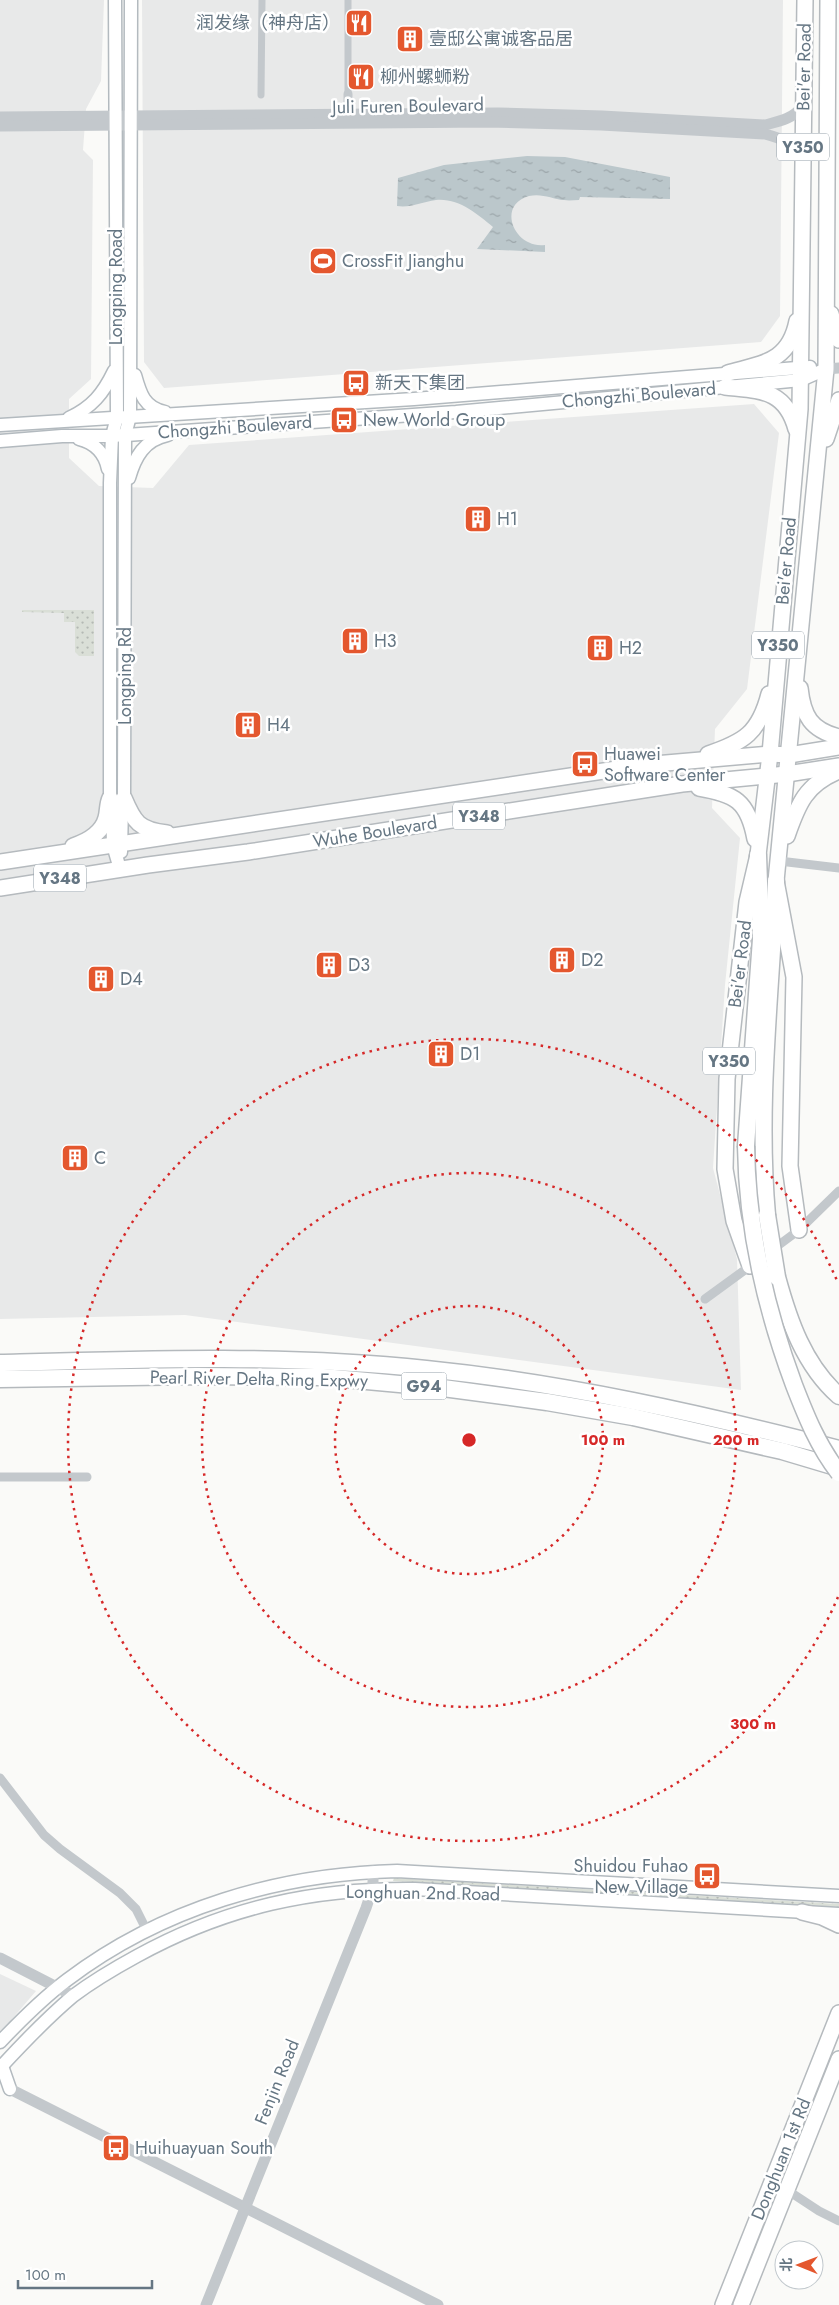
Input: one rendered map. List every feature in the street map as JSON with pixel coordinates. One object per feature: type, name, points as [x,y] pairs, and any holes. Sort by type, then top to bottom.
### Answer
[{"type":"highway","points":[[758,855],[761,939],[746,1146],[747,1186],[753,1236],[761,1280],[773,1324],[814,1434],[839,1473]]},
{"type":"highway","points":[[776,880],[764,1088],[764,1182],[767,1216],[777,1277],[796,1335],[810,1361],[839,1396]]},
{"type":"highway","name":"Pearl River Delta Ring Expwy","points":[[0,1363],[195,1358],[321,1361],[428,1369],[536,1384],[636,1402],[718,1418],[839,1449]]},
{"type":"highway","name":"Pearl River Delta Ring Expwy","points":[[0,1379],[196,1376],[323,1377],[443,1388],[547,1402],[632,1417],[782,1451],[839,1468]]},
{"type":"main road","name":"Longping Road","points":[[110,483],[112,436],[117,418],[115,0]]},
{"type":"main road","name":"Longping Road","points":[[125,495],[126,435],[130,416],[131,0]]},
{"type":"main road","name":"Bei'er Road","points":[[750,1266],[734,1222],[726,1159],[727,1079],[747,902],[758,855],[770,754],[797,435],[801,374],[805,0]]},
{"type":"main road","name":"Bei'er Road","points":[[799,1230],[790,1166],[794,977],[776,880],[818,464],[832,368],[826,298],[828,0]]},
{"type":"main road","points":[[726,380],[779,356],[789,344],[795,330],[802,295]]},
{"type":"main road","points":[[826,298],[839,340]]},
{"type":"main road","points":[[130,360],[141,398],[150,407],[163,412],[185,413]]},
{"type":"main road","points":[[62,421],[84,411],[93,404],[108,385],[116,366]]},
{"type":"main road","name":"Chongzhi Boulevard","points":[[0,425],[726,380],[801,374],[832,368]]},
{"type":"main road","points":[[726,380],[765,391],[781,400],[793,417],[797,435]]},
{"type":"main road","name":"Chongzhi Boulevard","points":[[0,441],[62,436],[112,436],[456,412],[726,380]]},
{"type":"main road","points":[[818,464],[839,400]]},
{"type":"main road","points":[[125,495],[132,466],[139,452],[162,436],[188,430]]},
{"type":"main road","points":[[62,436],[82,440],[99,450],[106,459],[110,483]]},
{"type":"main road","name":"Longping Rd","points":[[110,483],[117,798]]},
{"type":"main road","name":"Longping Rd","points":[[117,798],[125,495]]},
{"type":"main road","points":[[689,761],[738,742],[752,732],[759,722],[766,705],[777,658]]},
{"type":"main road","points":[[798,666],[802,702],[809,719],[816,728],[839,737]]},
{"type":"main road","name":"Wuhe Boulevard","points":[[0,862],[643,765],[770,754],[789,755],[839,747]]},
{"type":"main road","name":"Wuhe Boulevard","points":[[0,888],[120,869],[248,852],[682,784],[787,774],[839,766]]},
{"type":"main road","points":[[779,861],[802,797],[828,775],[839,771]]},
{"type":"main road","points":[[682,784],[723,792],[735,797],[744,806],[752,823],[758,855]]},
{"type":"main road","points":[[117,798],[131,816],[144,828],[158,832],[183,834]]},
{"type":"main road","points":[[117,798],[122,804],[117,844],[120,869]]},
{"type":"main road","points":[[51,855],[77,845],[97,834],[117,798]]},
{"type":"main road","name":"Longhuan 2nd Road","points":[[0,2042],[57,1987],[94,1961],[147,1931],[194,1910],[255,1889],[300,1880],[373,1871],[464,1874],[839,1896]]},
{"type":"main road","name":"Longhuan 2nd Road","points":[[1,2067],[74,1996],[129,1960],[197,1926],[272,1902],[322,1893],[372,1889],[435,1890],[839,1914]]},
{"type":"main road","points":[[802,1912],[822,1917],[839,1925]]},
{"type":"main road","name":"Donghuan 1st Rd","points":[[723,2305],[839,2014]]},
{"type":"main road","name":"Donghuan 1st Rd","points":[[741,2305],[839,2058]]},
{"type":"main road","points":[[1,2067],[5,2088]]},
{"type":"street","points":[[261,95],[262,0]]},
{"type":"street","points":[[348,0],[348,115]]},
{"type":"street","name":"Juli Furen Boulevard","points":[[131,120],[498,113],[765,124],[786,120],[804,106]]},
{"type":"street","name":"Juli Furen Boulevard","points":[[0,117],[116,120],[488,122],[601,125],[765,134],[785,140],[791,144],[803,163]]},
{"type":"street","name":"Juli Furen Boulevard","points":[[0,126],[116,120]]},
{"type":"street","points":[[779,861],[839,868]]},
{"type":"street","points":[[705,1299],[799,1230],[839,1191]]},
{"type":"street","points":[[0,1477],[87,1477]]},
{"type":"street","points":[[0,1778],[44,1835],[120,1893],[136,1909],[147,1931]]},
{"type":"street","name":"Fenjin Road","points":[[206,2305],[372,1889],[373,1871]]},
{"type":"street","points":[[0,1958],[74,1996]]},
{"type":"street","points":[[5,2088],[438,2305]]},
{"type":"street","points":[[787,2190],[819,2211],[839,2221]]},
{"type":"shaded area","points":[[0,0],[104,0],[101,81],[86,109],[83,150],[93,160],[91,379],[69,399],[69,458],[99,486],[153,488],[189,445],[754,404],[779,433],[747,689],[715,729],[712,808],[740,838],[725,985],[713,1168],[737,1259],[741,1390],[185,1315],[0,1319]]},
{"type":"shaded area","points":[[142,0],[783,0],[780,316],[761,342],[164,388],[144,362]]},
{"type":"shaded area","points":[[22,610],[94,610],[94,656],[79,656],[75,652],[75,622],[64,622],[64,613],[22,612]]},
{"type":"shaded area","points":[[394,1878],[839,1904],[839,1907],[393,1881]]},
{"type":"shaded area","points":[[0,1974],[36,1991],[0,2033]]},
{"type":"water","points":[[527,156],[565,157],[670,177],[670,199],[580,197],[579,200],[568,200],[534,195],[529,196],[519,201],[513,208],[511,217],[513,225],[518,234],[525,240],[534,244],[545,245],[545,252],[477,249],[493,227],[460,204],[436,200],[412,206],[397,206],[398,178],[444,165]]},
{"type":"place","name":"润发缘（神舟店）","points":[[359,23]]},
{"type":"place","name":"壹邸公寓诚客品居","points":[[410,39]]},
{"type":"place","name":"柳州螺蛳粉","points":[[361,77]]},
{"type":"place","name":"CrossFit Jianghu","points":[[323,261]]},
{"type":"place","name":"新天下集团","points":[[356,383]]},
{"type":"place","name":"New World Group","points":[[344,420]]},
{"type":"place","name":"H1","points":[[478,519]]},
{"type":"place","name":"H3","points":[[355,641]]},
{"type":"place","name":"H2","points":[[600,648]]},
{"type":"place","name":"H4","points":[[248,725]]},
{"type":"place","name":"Huawei Software Center","points":[[585,764]]},
{"type":"place","name":"D2","points":[[562,960]]},
{"type":"place","name":"D3","points":[[329,965]]},
{"type":"place","name":"D4","points":[[101,979]]},
{"type":"place","name":"D1","points":[[441,1054]]},
{"type":"place","name":"C","points":[[75,1158]]},
{"type":"place","name":"Shuidou Fuhao New Village","points":[[707,1876]]},
{"type":"place","name":"Huihuayuan South","points":[[116,2148]]}]
